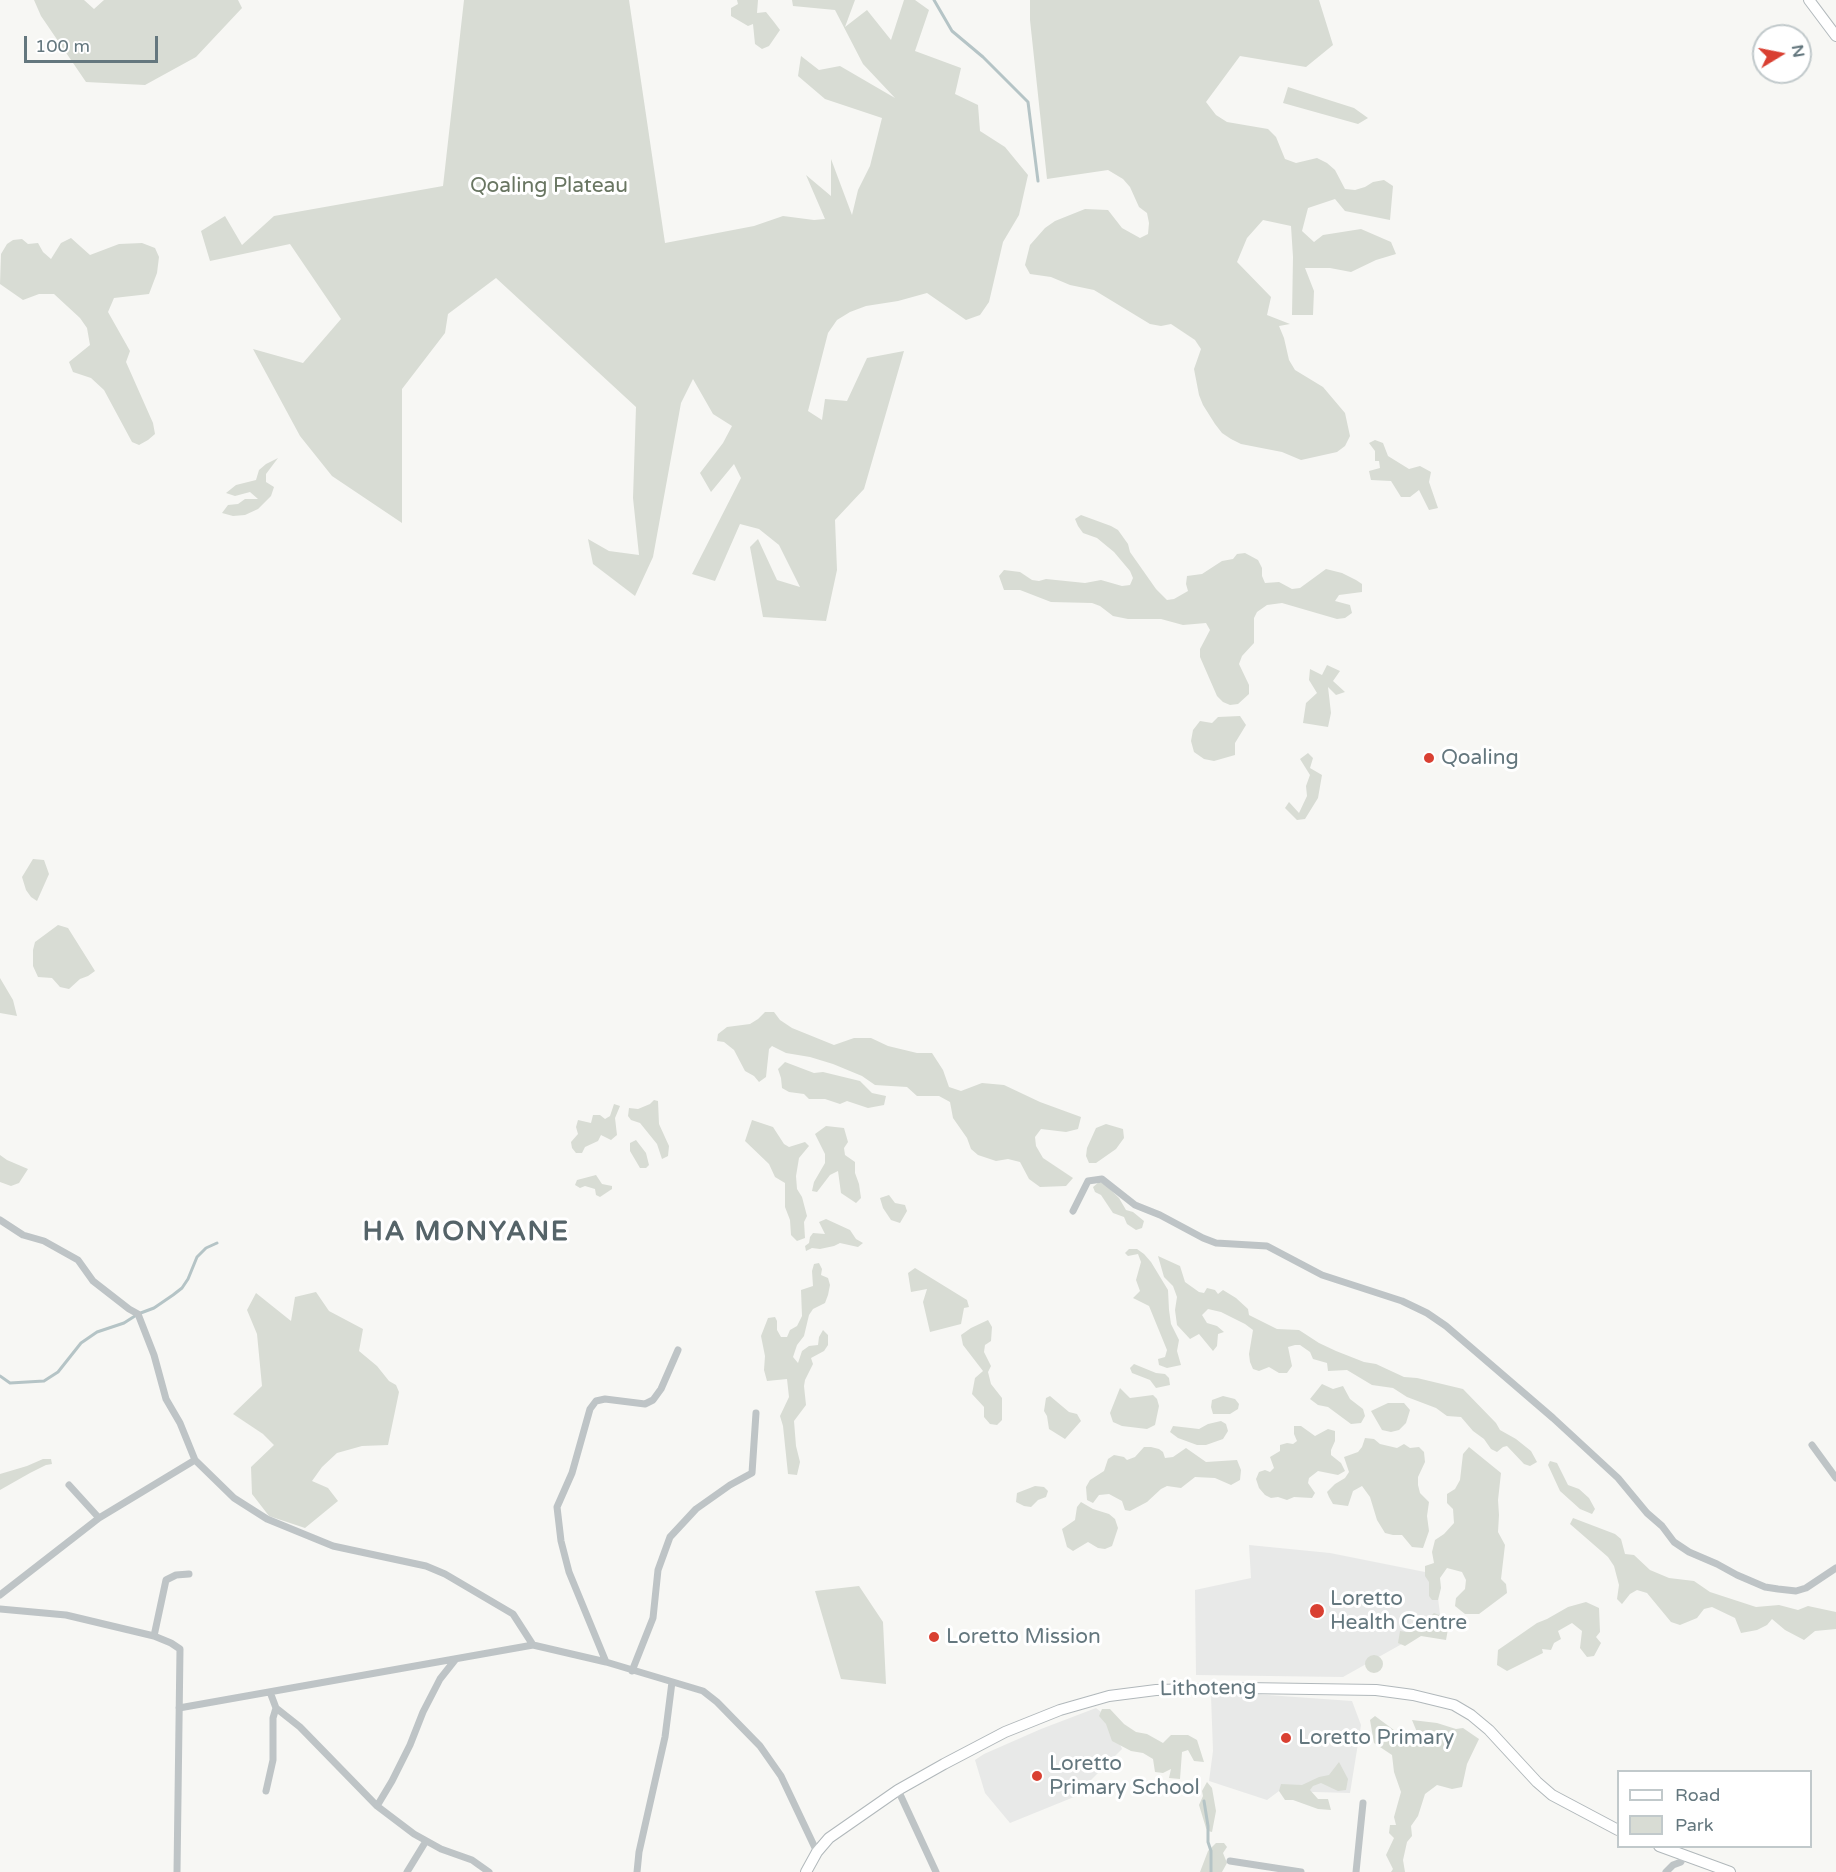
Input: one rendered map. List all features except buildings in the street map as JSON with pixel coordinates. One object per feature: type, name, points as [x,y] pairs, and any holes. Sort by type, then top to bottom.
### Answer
[{"type":"main road","points":[[1809,0],[1836,36]]},
{"type":"main road","name":"Lithoteng","points":[[806,1872],[830,1838],[898,1790],[1005,1732],[1060,1710],[1109,1696],[1156,1690],[1223,1688],[1376,1690],[1413,1695],[1454,1706],[1472,1715],[1552,1795],[1617,1829]]},
{"type":"main road","points":[[1664,1848],[1730,1872]]},
{"type":"street","points":[[1073,1211],[1088,1181],[1102,1179],[1135,1205],[1160,1215],[1203,1239],[1216,1243],[1267,1246],[1322,1275],[1402,1301],[1427,1313],[1446,1326],[1553,1418],[1618,1478],[1674,1542],[1689,1552],[1746,1579],[1778,1589],[1796,1591],[1806,1588],[1836,1568]]},
{"type":"street","points":[[0,1220],[23,1235],[44,1241],[78,1260],[93,1281],[138,1314],[154,1355],[166,1400],[180,1423],[195,1460],[234,1498],[267,1520],[333,1545],[426,1566],[445,1574],[513,1614],[533,1645]]},
{"type":"street","points":[[606,1662],[574,1586],[561,1540],[557,1507],[572,1473],[590,1409],[596,1401],[605,1399],[645,1404],[653,1400],[661,1389],[678,1350]]},
{"type":"street","points":[[632,1671],[653,1618],[658,1570],[670,1537],[696,1509],[730,1485],[752,1473],[756,1413]]},
{"type":"street","points":[[1812,1445],[1836,1477]]},
{"type":"street","points":[[0,1595],[99,1518],[195,1460]]},
{"type":"street","points":[[69,1485],[99,1518]]},
{"type":"street","points":[[154,1636],[166,1580],[176,1575],[189,1574]]},
{"type":"street","points":[[0,1609],[66,1615],[154,1636],[171,1643],[180,1650],[177,1872]]},
{"type":"street","points":[[178,1708],[533,1645],[606,1662],[703,1691],[717,1702],[760,1746],[782,1776],[818,1852]]},
{"type":"street","points":[[376,1806],[393,1781],[440,1679],[455,1660]]},
{"type":"street","points":[[637,1872],[639,1852],[665,1737],[672,1682]]},
{"type":"street","points":[[270,1692],[276,1708],[300,1727],[376,1806],[441,1849],[472,1860],[489,1872]]},
{"type":"street","points":[[266,1791],[273,1760],[273,1719],[276,1708]]},
{"type":"street","points":[[898,1790],[936,1872]]},
{"type":"street","points":[[1356,1872],[1363,1803]]},
{"type":"street","points":[[407,1872],[426,1840]]},
{"type":"street","points":[[1666,1872],[1673,1865],[1681,1862],[1683,1856]]},
{"type":"street","points":[[1230,1860],[1300,1872]]},
{"type":"shaded area","name":"Loretto Health Centre","points":[[1249,1545],[1330,1553],[1435,1574],[1441,1622],[1343,1677],[1196,1675],[1195,1590],[1251,1578]]},
{"type":"shaded area","name":"Loretto Primary","points":[[1253,1694],[1352,1701],[1361,1725],[1350,1793],[1279,1791],[1267,1800],[1209,1781],[1213,1751],[1211,1696]]},
{"type":"shaded area","name":"Loretto Primary School","points":[[1096,1708],[1110,1719],[1122,1749],[1074,1797],[1010,1823],[985,1793],[975,1760],[1041,1729]]},
{"type":"green space","points":[[34,0],[84,0],[94,9],[104,0],[238,0],[242,8],[196,57],[145,85],[86,82],[41,16]]},
{"type":"green space","name":"Qoaling Plateau","points":[[464,0],[629,0],[665,243],[754,226],[783,216],[825,219],[806,175],[831,196],[831,159],[852,215],[858,190],[870,166],[882,118],[825,99],[798,76],[801,56],[819,70],[840,66],[895,98],[863,64],[835,10],[793,6],[792,0],[855,0],[845,27],[867,10],[891,40],[904,0],[915,0],[929,10],[915,51],[961,68],[955,94],[978,105],[980,131],[1005,147],[1028,175],[1019,215],[1003,242],[989,302],[980,315],[966,320],[927,293],[866,306],[850,312],[837,320],[828,333],[808,411],[822,420],[825,399],[847,401],[867,358],[904,351],[864,489],[835,520],[837,570],[826,621],[763,617],[750,547],[758,539],[777,580],[800,587],[779,545],[759,529],[740,524],[715,581],[692,574],[741,478],[734,464],[711,492],[700,473],[723,443],[732,426],[713,414],[693,379],[681,403],[653,557],[635,596],[593,564],[588,539],[609,551],[639,555],[633,498],[636,407],[496,278],[448,314],[445,333],[402,389],[402,523],[332,476],[300,436],[253,349],[303,363],[341,319],[290,244],[210,261],[201,231],[225,216],[242,245],[274,216],[443,186]]},
{"type":"green space","points":[[737,0],[758,0],[757,13],[766,12],[780,30],[769,46],[762,49],[755,44],[753,24],[748,26],[731,16],[731,8],[738,4]]},
{"type":"green space","points":[[1030,0],[1319,0],[1333,45],[1306,67],[1240,56],[1206,102],[1216,115],[1227,122],[1268,129],[1276,137],[1285,159],[1296,163],[1317,158],[1327,163],[1335,170],[1345,189],[1355,190],[1384,180],[1393,186],[1390,220],[1345,211],[1335,199],[1308,208],[1302,231],[1314,242],[1323,235],[1361,229],[1391,242],[1396,254],[1376,260],[1351,272],[1330,268],[1305,268],[1314,291],[1313,315],[1292,315],[1291,226],[1263,220],[1247,238],[1237,262],[1271,297],[1267,315],[1290,324],[1279,326],[1289,360],[1295,370],[1323,387],[1345,413],[1350,436],[1345,446],[1337,452],[1301,460],[1282,452],[1241,444],[1231,439],[1215,424],[1199,395],[1194,369],[1201,349],[1195,340],[1171,324],[1161,326],[1150,324],[1094,290],[1070,285],[1051,277],[1030,274],[1025,265],[1030,245],[1045,228],[1055,221],[1085,209],[1108,210],[1122,228],[1140,238],[1148,234],[1149,223],[1147,213],[1139,207],[1130,187],[1123,179],[1108,170],[1047,179],[1030,20]]},
{"type":"green space","points":[[1288,87],[1354,108],[1368,118],[1358,124],[1283,103]]},
{"type":"green space","points":[[71,238],[90,255],[119,244],[142,243],[155,248],[159,257],[157,273],[149,294],[114,298],[108,312],[130,351],[126,362],[153,423],[155,434],[139,445],[132,442],[104,390],[91,378],[73,372],[69,362],[90,345],[87,328],[80,318],[54,294],[39,294],[23,300],[0,284],[1,254],[7,244],[13,240],[22,239],[28,244],[38,243],[51,259],[61,243]]},
{"type":"green space","points":[[1375,440],[1383,443],[1388,456],[1409,469],[1420,466],[1431,472],[1429,482],[1438,508],[1429,510],[1419,490],[1410,497],[1401,497],[1391,481],[1371,480],[1369,471],[1380,468],[1379,461],[1375,461],[1375,451],[1369,443]]},
{"type":"green space","points":[[278,458],[266,474],[266,482],[274,487],[271,496],[258,509],[245,515],[233,516],[222,513],[228,505],[238,504],[245,499],[258,499],[250,492],[235,496],[226,493],[236,485],[256,480],[259,470]]},
{"type":"green space","points":[[1081,515],[1118,530],[1128,544],[1130,552],[1156,589],[1167,600],[1174,599],[1188,591],[1187,576],[1202,574],[1222,561],[1245,553],[1258,560],[1265,583],[1279,582],[1292,589],[1300,588],[1326,569],[1356,580],[1362,584],[1362,592],[1339,595],[1335,601],[1350,605],[1352,613],[1345,618],[1337,619],[1282,603],[1267,605],[1257,612],[1254,618],[1254,643],[1242,656],[1239,664],[1249,685],[1249,694],[1238,704],[1230,705],[1217,696],[1200,657],[1200,649],[1210,630],[1206,623],[1183,625],[1161,619],[1128,619],[1113,616],[1092,603],[1051,602],[1020,590],[1004,590],[999,576],[1004,570],[1020,572],[1032,580],[1039,581],[1046,579],[1085,583],[1101,580],[1122,586],[1130,585],[1133,578],[1130,571],[1114,552],[1097,538],[1083,533],[1078,526],[1075,519]]},
{"type":"green space","points":[[1327,665],[1340,671],[1333,681],[1345,692],[1336,695],[1328,687],[1331,713],[1328,727],[1303,723],[1306,703],[1317,693],[1309,680],[1310,669],[1322,675]]},
{"type":"green space","points":[[1240,716],[1246,725],[1235,743],[1235,755],[1214,761],[1204,759],[1194,752],[1191,741],[1193,730],[1200,721],[1212,723],[1218,717]]},
{"type":"green space","points":[[1308,753],[1313,758],[1310,768],[1322,775],[1318,798],[1305,819],[1297,820],[1285,808],[1289,802],[1299,813],[1307,796],[1306,786],[1310,775],[1300,759]]},
{"type":"green space","points":[[33,859],[44,860],[49,874],[37,901],[26,890],[22,877]]},
{"type":"green space","points":[[58,925],[68,928],[95,971],[80,979],[69,989],[60,987],[52,978],[38,977],[33,966],[35,942]]},
{"type":"green space","points":[[0,978],[13,1000],[17,1016],[0,1013]]},
{"type":"green space","points":[[765,1012],[774,1012],[780,1020],[792,1028],[834,1045],[854,1038],[871,1038],[888,1046],[917,1053],[932,1053],[943,1070],[949,1087],[961,1091],[982,1083],[1004,1085],[1040,1102],[1081,1117],[1078,1129],[1066,1132],[1041,1129],[1035,1137],[1036,1146],[1043,1158],[1073,1178],[1066,1186],[1040,1187],[1029,1179],[1020,1162],[1008,1159],[996,1161],[978,1155],[971,1149],[967,1138],[953,1118],[950,1102],[939,1096],[917,1096],[907,1087],[875,1085],[862,1076],[833,1064],[786,1053],[772,1046],[769,1049],[766,1077],[759,1082],[745,1071],[734,1050],[724,1042],[717,1041],[718,1034],[727,1027],[750,1024]]},
{"type":"green space","points":[[785,1062],[814,1073],[823,1072],[860,1081],[872,1093],[886,1096],[884,1105],[868,1108],[847,1101],[840,1104],[825,1099],[809,1099],[804,1094],[789,1092],[782,1088],[778,1069]]},
{"type":"green space","points":[[654,1100],[658,1101],[659,1124],[669,1146],[668,1156],[662,1159],[657,1144],[640,1123],[631,1120],[628,1116],[629,1108],[638,1109]]},
{"type":"green space","points":[[614,1104],[620,1106],[615,1118],[617,1135],[611,1140],[601,1135],[598,1141],[585,1147],[582,1153],[576,1153],[571,1142],[578,1134],[576,1127],[578,1120],[591,1123],[593,1115],[600,1115],[605,1119],[610,1116]]},
{"type":"green space","points":[[752,1120],[773,1127],[784,1144],[789,1147],[805,1142],[809,1146],[799,1158],[796,1176],[797,1189],[802,1197],[807,1216],[804,1222],[805,1238],[797,1241],[791,1235],[790,1220],[785,1207],[785,1183],[775,1177],[769,1164],[745,1141]]},
{"type":"green space","points":[[1106,1124],[1123,1129],[1124,1138],[1116,1149],[1096,1163],[1089,1163],[1086,1156],[1087,1148],[1096,1128]]},
{"type":"green space","points":[[826,1126],[844,1128],[848,1142],[844,1148],[845,1155],[855,1162],[855,1173],[859,1184],[861,1198],[856,1203],[841,1193],[838,1171],[830,1175],[817,1192],[812,1191],[814,1182],[825,1163],[825,1154],[815,1134]]},
{"type":"green space","points":[[636,1140],[646,1153],[649,1165],[646,1168],[640,1168],[630,1151],[630,1143]]},
{"type":"green space","points":[[0,1155],[28,1169],[19,1183],[11,1186],[0,1182]]},
{"type":"green space","points":[[596,1175],[602,1184],[612,1186],[612,1189],[600,1197],[596,1195],[595,1189],[585,1186],[580,1188],[575,1185],[577,1180]]},
{"type":"green space","points":[[1099,1182],[1105,1184],[1119,1198],[1126,1210],[1133,1212],[1144,1221],[1142,1228],[1136,1230],[1127,1224],[1124,1217],[1113,1213],[1101,1195],[1095,1192],[1093,1187]]},
{"type":"green space","points":[[889,1195],[895,1203],[905,1205],[907,1211],[900,1223],[891,1220],[883,1208],[880,1198]]},
{"type":"green space","points":[[826,1219],[850,1230],[856,1239],[863,1243],[858,1247],[840,1243],[806,1251],[805,1246],[809,1243],[813,1233],[825,1234],[819,1222]]},
{"type":"green space","points":[[1129,1249],[1137,1249],[1144,1254],[1168,1290],[1171,1324],[1179,1340],[1177,1351],[1181,1365],[1167,1368],[1159,1365],[1158,1359],[1165,1357],[1167,1350],[1149,1306],[1133,1298],[1140,1291],[1136,1280],[1141,1262],[1138,1254],[1128,1256],[1125,1253]]},
{"type":"green space","points":[[1158,1256],[1180,1266],[1185,1282],[1199,1292],[1204,1293],[1207,1288],[1215,1290],[1218,1294],[1223,1290],[1248,1309],[1249,1315],[1277,1329],[1299,1330],[1336,1351],[1364,1362],[1376,1364],[1404,1377],[1463,1389],[1500,1430],[1531,1451],[1537,1462],[1530,1466],[1524,1464],[1507,1446],[1497,1452],[1491,1449],[1461,1417],[1447,1416],[1436,1408],[1407,1397],[1393,1388],[1372,1385],[1347,1370],[1328,1371],[1327,1363],[1313,1359],[1310,1352],[1300,1345],[1288,1347],[1292,1366],[1287,1373],[1279,1373],[1269,1367],[1259,1371],[1253,1369],[1249,1354],[1253,1330],[1221,1312],[1208,1309],[1202,1315],[1207,1323],[1217,1326],[1224,1332],[1218,1334],[1217,1346],[1213,1351],[1199,1334],[1190,1339],[1177,1325],[1175,1310],[1177,1297],[1173,1286],[1164,1277]]},
{"type":"green space","points":[[819,1263],[822,1269],[821,1275],[828,1278],[830,1285],[828,1295],[825,1303],[813,1309],[809,1315],[804,1336],[797,1345],[793,1357],[798,1363],[802,1351],[809,1346],[818,1345],[823,1330],[828,1335],[828,1345],[824,1351],[811,1358],[813,1364],[804,1386],[806,1405],[794,1421],[800,1462],[797,1475],[788,1474],[780,1416],[789,1397],[787,1379],[767,1381],[761,1336],[768,1318],[775,1317],[777,1330],[781,1337],[787,1337],[790,1330],[797,1326],[802,1316],[801,1290],[813,1286],[812,1271],[814,1264]]},
{"type":"green space","points":[[915,1268],[967,1300],[969,1307],[964,1308],[961,1324],[930,1332],[923,1302],[927,1289],[911,1292],[908,1273]]},
{"type":"green space","points":[[316,1292],[329,1311],[363,1329],[359,1351],[396,1385],[399,1392],[388,1445],[362,1446],[337,1453],[322,1467],[312,1481],[328,1488],[338,1501],[305,1528],[269,1516],[252,1494],[251,1467],[274,1445],[263,1434],[233,1414],[262,1386],[257,1334],[247,1310],[256,1293],[291,1321],[295,1297]]},
{"type":"green space","points":[[988,1320],[992,1327],[991,1341],[985,1345],[984,1352],[991,1366],[988,1372],[991,1384],[1002,1398],[1002,1420],[997,1425],[990,1424],[984,1417],[984,1407],[972,1394],[975,1378],[983,1371],[963,1345],[961,1335]]},
{"type":"green space","points":[[1134,1364],[1156,1373],[1165,1374],[1169,1378],[1170,1385],[1156,1388],[1150,1380],[1132,1373],[1130,1368]]},
{"type":"green space","points":[[1322,1384],[1333,1389],[1343,1386],[1350,1399],[1363,1409],[1365,1416],[1361,1423],[1351,1424],[1328,1407],[1318,1405],[1310,1399]]},
{"type":"green space","points":[[1120,1388],[1130,1398],[1153,1395],[1157,1399],[1159,1406],[1155,1425],[1147,1429],[1122,1426],[1113,1422],[1110,1413]]},
{"type":"green space","points":[[1050,1396],[1069,1412],[1077,1414],[1081,1421],[1065,1439],[1049,1429],[1044,1411],[1046,1398]]},
{"type":"green space","points":[[1223,1396],[1235,1399],[1239,1404],[1238,1409],[1230,1414],[1213,1414],[1212,1400]]},
{"type":"green space","points":[[1388,1403],[1404,1403],[1410,1410],[1406,1423],[1399,1430],[1391,1432],[1382,1430],[1371,1411]]},
{"type":"green space","points":[[1221,1421],[1226,1424],[1228,1431],[1223,1439],[1206,1445],[1197,1445],[1178,1438],[1170,1432],[1173,1426],[1199,1429]]},
{"type":"green space","points":[[1294,1426],[1301,1426],[1315,1436],[1328,1429],[1335,1431],[1331,1455],[1341,1463],[1345,1471],[1338,1475],[1318,1471],[1309,1478],[1308,1483],[1315,1493],[1312,1498],[1294,1497],[1287,1500],[1278,1497],[1271,1498],[1259,1488],[1256,1479],[1259,1472],[1265,1470],[1270,1472],[1274,1468],[1270,1457],[1280,1451],[1280,1445],[1293,1444],[1297,1441]]},
{"type":"green space","points":[[1365,1438],[1397,1448],[1404,1444],[1410,1448],[1419,1447],[1424,1452],[1425,1462],[1418,1477],[1418,1485],[1420,1493],[1429,1502],[1427,1516],[1429,1531],[1423,1548],[1412,1547],[1402,1535],[1385,1533],[1377,1520],[1370,1497],[1362,1486],[1353,1491],[1348,1506],[1333,1504],[1329,1497],[1327,1492],[1349,1472],[1344,1457],[1358,1452]]},
{"type":"green space","points":[[1144,1447],[1159,1449],[1165,1458],[1173,1457],[1186,1448],[1206,1462],[1237,1460],[1241,1470],[1240,1480],[1231,1485],[1215,1478],[1195,1477],[1181,1488],[1167,1486],[1161,1489],[1147,1502],[1130,1511],[1125,1510],[1122,1501],[1109,1494],[1099,1495],[1093,1503],[1087,1500],[1086,1487],[1090,1480],[1104,1471],[1108,1459],[1114,1455],[1127,1460],[1135,1457]]},
{"type":"green space","points":[[1469,1447],[1501,1473],[1498,1532],[1505,1545],[1501,1579],[1506,1584],[1507,1593],[1479,1614],[1465,1614],[1455,1606],[1456,1598],[1465,1589],[1466,1580],[1462,1572],[1447,1568],[1440,1578],[1441,1588],[1438,1600],[1432,1600],[1429,1596],[1429,1582],[1425,1576],[1425,1566],[1434,1563],[1432,1552],[1435,1540],[1454,1523],[1453,1509],[1447,1503],[1447,1494],[1455,1489],[1460,1480],[1463,1454]]},
{"type":"green space","points":[[43,1459],[51,1459],[52,1464],[0,1490],[0,1474]]},
{"type":"green space","points":[[1550,1461],[1557,1463],[1568,1485],[1579,1489],[1589,1498],[1595,1509],[1592,1514],[1580,1509],[1560,1491],[1548,1465]]},
{"type":"green space","points":[[1035,1486],[1044,1487],[1048,1491],[1046,1497],[1038,1500],[1031,1507],[1016,1502],[1017,1493]]},
{"type":"green space","points":[[1081,1502],[1115,1519],[1118,1528],[1112,1546],[1105,1549],[1098,1548],[1088,1542],[1073,1551],[1067,1547],[1062,1529],[1075,1520],[1077,1507]]},
{"type":"green space","points":[[1573,1518],[1615,1534],[1621,1539],[1625,1554],[1634,1555],[1650,1570],[1669,1578],[1694,1581],[1710,1592],[1756,1607],[1779,1605],[1798,1610],[1808,1606],[1836,1612],[1836,1629],[1815,1631],[1804,1640],[1785,1630],[1772,1619],[1767,1625],[1757,1630],[1741,1633],[1735,1618],[1712,1607],[1704,1609],[1697,1618],[1680,1625],[1671,1622],[1647,1593],[1637,1590],[1630,1594],[1622,1604],[1617,1599],[1619,1585],[1614,1566],[1608,1557],[1570,1524]]},
{"type":"green space","points":[[859,1586],[883,1622],[886,1684],[841,1679],[815,1591]]},
{"type":"green space","points":[[1586,1602],[1599,1608],[1600,1632],[1596,1637],[1601,1643],[1594,1656],[1587,1657],[1580,1648],[1582,1631],[1572,1623],[1558,1631],[1561,1639],[1554,1643],[1551,1650],[1542,1649],[1543,1653],[1507,1671],[1497,1665],[1498,1650],[1537,1623],[1568,1607]]},
{"type":"green space","points":[[1434,1613],[1439,1615],[1448,1629],[1446,1640],[1421,1636],[1405,1646],[1398,1643],[1400,1631],[1406,1632],[1422,1619],[1426,1621]]},
{"type":"green space","points":[[1374,1655],[1380,1658],[1383,1664],[1380,1670],[1374,1673],[1368,1670],[1365,1664],[1368,1658]]},
{"type":"green space","points":[[1102,1709],[1110,1709],[1124,1724],[1136,1732],[1147,1734],[1163,1743],[1171,1735],[1188,1735],[1197,1740],[1204,1762],[1194,1761],[1188,1750],[1182,1752],[1180,1779],[1169,1778],[1171,1769],[1163,1773],[1155,1772],[1153,1759],[1112,1741],[1106,1724],[1099,1716]]},
{"type":"green space","points":[[1375,1716],[1402,1736],[1419,1737],[1412,1720],[1437,1723],[1456,1729],[1463,1728],[1479,1739],[1467,1764],[1462,1787],[1452,1789],[1437,1785],[1425,1794],[1418,1816],[1411,1826],[1412,1836],[1407,1842],[1403,1860],[1405,1872],[1391,1872],[1393,1869],[1386,1855],[1394,1838],[1389,1833],[1390,1825],[1396,1825],[1394,1817],[1401,1792],[1394,1772],[1392,1755],[1374,1743],[1370,1720]]},
{"type":"green space","points":[[1339,1762],[1348,1779],[1346,1790],[1338,1791],[1321,1783],[1310,1790],[1318,1799],[1328,1799],[1331,1810],[1285,1800],[1279,1791],[1281,1784],[1302,1785],[1329,1775]]},
{"type":"green space","points":[[1207,1782],[1212,1788],[1216,1811],[1212,1832],[1206,1828],[1199,1805]]},
{"type":"green space","points":[[1216,1843],[1224,1843],[1227,1847],[1223,1853],[1227,1863],[1222,1872],[1200,1872],[1208,1851]]},
{"type":"waterway","points":[[934,0],[952,31],[983,57],[1028,102],[1038,181]]},
{"type":"waterway","points":[[0,1376],[10,1383],[44,1381],[58,1372],[81,1343],[97,1332],[124,1323],[154,1308],[182,1288],[197,1257],[206,1248],[217,1243]]},
{"type":"waterway","points":[[1204,1801],[1211,1851],[1211,1872]]},
{"type":"place","name":"Qoaling","points":[[1429,758]]},
{"type":"place","name":"Loretto Health Centre","points":[[1317,1611]]},
{"type":"place","name":"Loretto Mission","points":[[934,1637]]},
{"type":"place","name":"Loretto Primary","points":[[1286,1738]]},
{"type":"place","name":"Loretto Primary School","points":[[1037,1776]]},
{"type":"district","name":"HA MONYANE","points":[[466,1233]]}]
